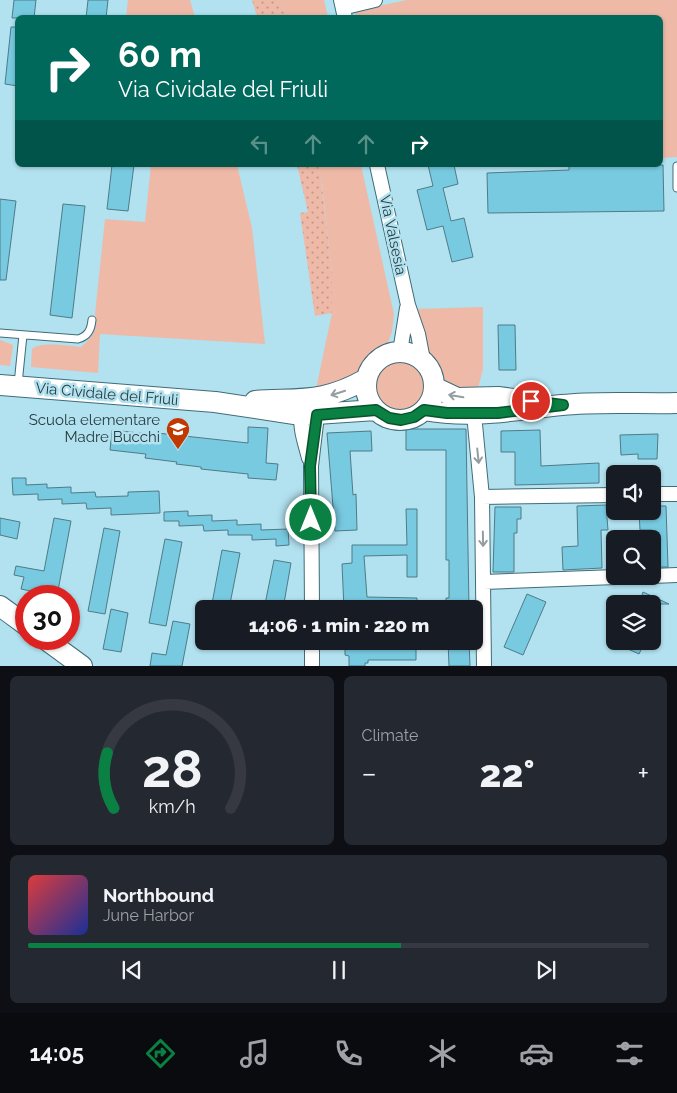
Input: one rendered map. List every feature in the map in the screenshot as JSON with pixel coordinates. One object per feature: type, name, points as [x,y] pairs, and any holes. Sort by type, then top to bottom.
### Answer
[{"type":"street","points":[[345,8],[375,0]]},
{"type":"street","name":"Via Valsesia","points":[[377,167],[408,305],[418,334],[423,360]]},
{"type":"street","name":"Via Valsesia","points":[[400,352],[408,305]]},
{"type":"street","points":[[400,352],[412,354],[423,360],[432,374],[434,387],[431,400],[424,410],[414,417],[401,420],[389,418],[376,410],[368,398],[366,379],[369,371],[377,361],[387,354],[400,352]]},
{"type":"street","name":"Via Cividale del Friuli","points":[[308,410],[366,379]]},
{"type":"street","name":"Via Cividale del Friuli","points":[[9,386],[214,402],[285,399],[308,410],[376,410]]},
{"type":"street","points":[[434,387],[457,398],[498,397],[563,405]]},
{"type":"street","points":[[424,410],[474,414],[563,405],[677,403]]},
{"type":"street","points":[[308,410],[301,429],[310,466],[312,600]]},
{"type":"street","points":[[474,414],[482,497],[484,666]]},
{"type":"street","points":[[661,494],[677,494]]},
{"type":"street","points":[[482,497],[606,495]]},
{"type":"street","points":[[661,576],[677,575]]},
{"type":"street","points":[[484,582],[606,577]]},
{"type":"street","points":[[0,606],[15,617]]},
{"type":"street","points":[[59,650],[71,660]]},
{"type":"street","points":[[312,650],[312,666]]},
{"type":"lane","points":[[677,166],[677,188]]},
{"type":"lane","points":[[0,332],[78,339],[88,333],[92,320]]},
{"type":"lane","points":[[9,386],[23,335]]},
{"type":"shaded area","points":[[128,0],[190,0],[194,15],[126,15]]},
{"type":"shaded area","points":[[252,0],[281,0],[285,15],[256,15]]},
{"type":"shaded area","points":[[281,0],[324,0],[328,15],[285,15]]},
{"type":"shaded area","points":[[407,0],[677,0],[677,157],[663,158],[663,15],[355,15],[354,11]]},
{"type":"shaded area","points":[[151,167],[237,167],[252,228],[265,344],[100,334],[98,373],[31,367],[32,349],[42,345],[81,347],[94,333],[105,219],[145,222]]},
{"type":"shaded area","points":[[297,167],[318,167],[321,178],[332,275],[332,313],[315,316],[300,213],[308,212]]},
{"type":"shaded area","points":[[318,167],[361,167],[394,314],[392,332],[387,345],[370,358],[358,377],[316,389],[332,313],[332,275],[322,183]]},
{"type":"shaded area","points":[[483,307],[483,369],[477,392],[443,385],[439,372],[429,356],[416,309]]},
{"type":"shaded area","points":[[0,340],[13,345],[10,366],[0,365]]},
{"type":"shaded area","points":[[400,356],[411,358],[424,369],[429,385],[427,396],[416,409],[400,414],[389,412],[376,401],[371,385],[373,374],[384,361]]},
{"type":"building","points":[[14,0],[36,0],[34,15],[15,15],[15,18],[12,18]]},
{"type":"building","points":[[88,0],[108,0],[106,15],[86,15]]},
{"type":"building","points":[[11,27],[15,27],[15,86],[5,84]]},
{"type":"building","points":[[663,165],[664,211],[488,213],[487,173],[569,170],[569,167],[663,167]]},
{"type":"building","points":[[112,167],[134,167],[128,211],[107,209]]},
{"type":"building","points":[[428,167],[454,167],[458,184],[443,188],[451,221],[464,218],[473,257],[452,262],[443,226],[427,230],[417,190],[433,186]]},
{"type":"building","points":[[0,199],[16,201],[6,280],[0,280]]},
{"type":"building","points":[[63,204],[85,206],[72,318],[50,315]]},
{"type":"building","points":[[498,325],[515,325],[516,370],[499,370]]},
{"type":"building","points":[[248,427],[268,428],[266,463],[278,464],[276,480],[248,478],[248,474],[201,469],[201,467],[176,464],[177,462],[145,458],[146,454],[110,450],[112,430],[248,443]]},
{"type":"building","points":[[406,429],[466,429],[469,600],[446,600],[446,598],[449,598],[449,560],[446,560],[446,450],[406,450]]},
{"type":"building","points":[[540,430],[541,466],[599,463],[599,483],[515,485],[515,452],[501,452],[501,431]]},
{"type":"building","points":[[371,431],[372,451],[350,451],[353,495],[356,494],[357,530],[335,531],[327,433]]},
{"type":"building","points":[[658,434],[657,459],[638,459],[638,454],[621,455],[620,435]]},
{"type":"building","points":[[12,478],[26,478],[26,485],[47,484],[47,488],[71,487],[71,493],[95,492],[96,497],[128,496],[128,492],[159,491],[160,513],[111,515],[111,508],[87,509],[86,503],[62,504],[62,499],[38,500],[38,494],[13,495]]},
{"type":"building","points":[[606,505],[608,530],[601,530],[602,568],[563,570],[562,547],[578,546],[577,506]]},
{"type":"building","points":[[661,506],[666,506],[668,567],[661,567],[661,530],[640,530],[639,520],[661,520]]},
{"type":"building","points":[[495,507],[521,507],[521,519],[517,519],[517,533],[514,533],[514,572],[493,572]]},
{"type":"building","points":[[406,509],[417,509],[417,577],[407,577],[407,555],[364,556],[367,597],[417,598],[417,600],[344,600],[342,564],[352,563],[352,545],[407,545]]},
{"type":"building","points":[[188,511],[188,516],[212,515],[212,521],[237,520],[237,525],[261,524],[261,530],[288,529],[289,545],[276,546],[276,539],[252,540],[252,535],[228,535],[228,530],[204,531],[203,525],[179,526],[179,521],[164,521],[164,512]]},
{"type":"building","points":[[0,518],[20,522],[17,539],[0,535]]},
{"type":"building","points":[[54,518],[71,521],[59,585],[22,585],[24,577],[14,575],[16,566],[44,571]]},
{"type":"building","points":[[104,528],[120,531],[105,614],[88,611]]},
{"type":"building","points":[[165,539],[182,542],[166,626],[149,623]]},
{"type":"building","points":[[222,550],[240,553],[231,600],[213,600]]},
{"type":"building","points":[[274,560],[291,563],[285,600],[266,600]]},
{"type":"building","points":[[527,594],[546,602],[523,655],[504,647]]},
{"type":"building","points":[[111,609],[128,613],[121,652],[103,649]]},
{"type":"building","points":[[173,621],[190,624],[182,666],[150,666],[152,653],[166,655]]},
{"type":"building","points":[[345,650],[416,650],[416,660],[368,660],[365,666],[349,666],[349,656],[345,655]]},
{"type":"building","points":[[448,650],[469,650],[470,666],[449,666]]},
{"type":"building","points":[[630,650],[641,650],[639,654]]},
{"type":"place","name":"Scuola elementare Madre Bucchi","points":[[178,450]]},
{"type":"route","points":[[311,520],[310,466],[317,415],[376,410],[389,418],[401,420],[414,417],[424,410],[474,414],[563,405],[531,401]]}]
